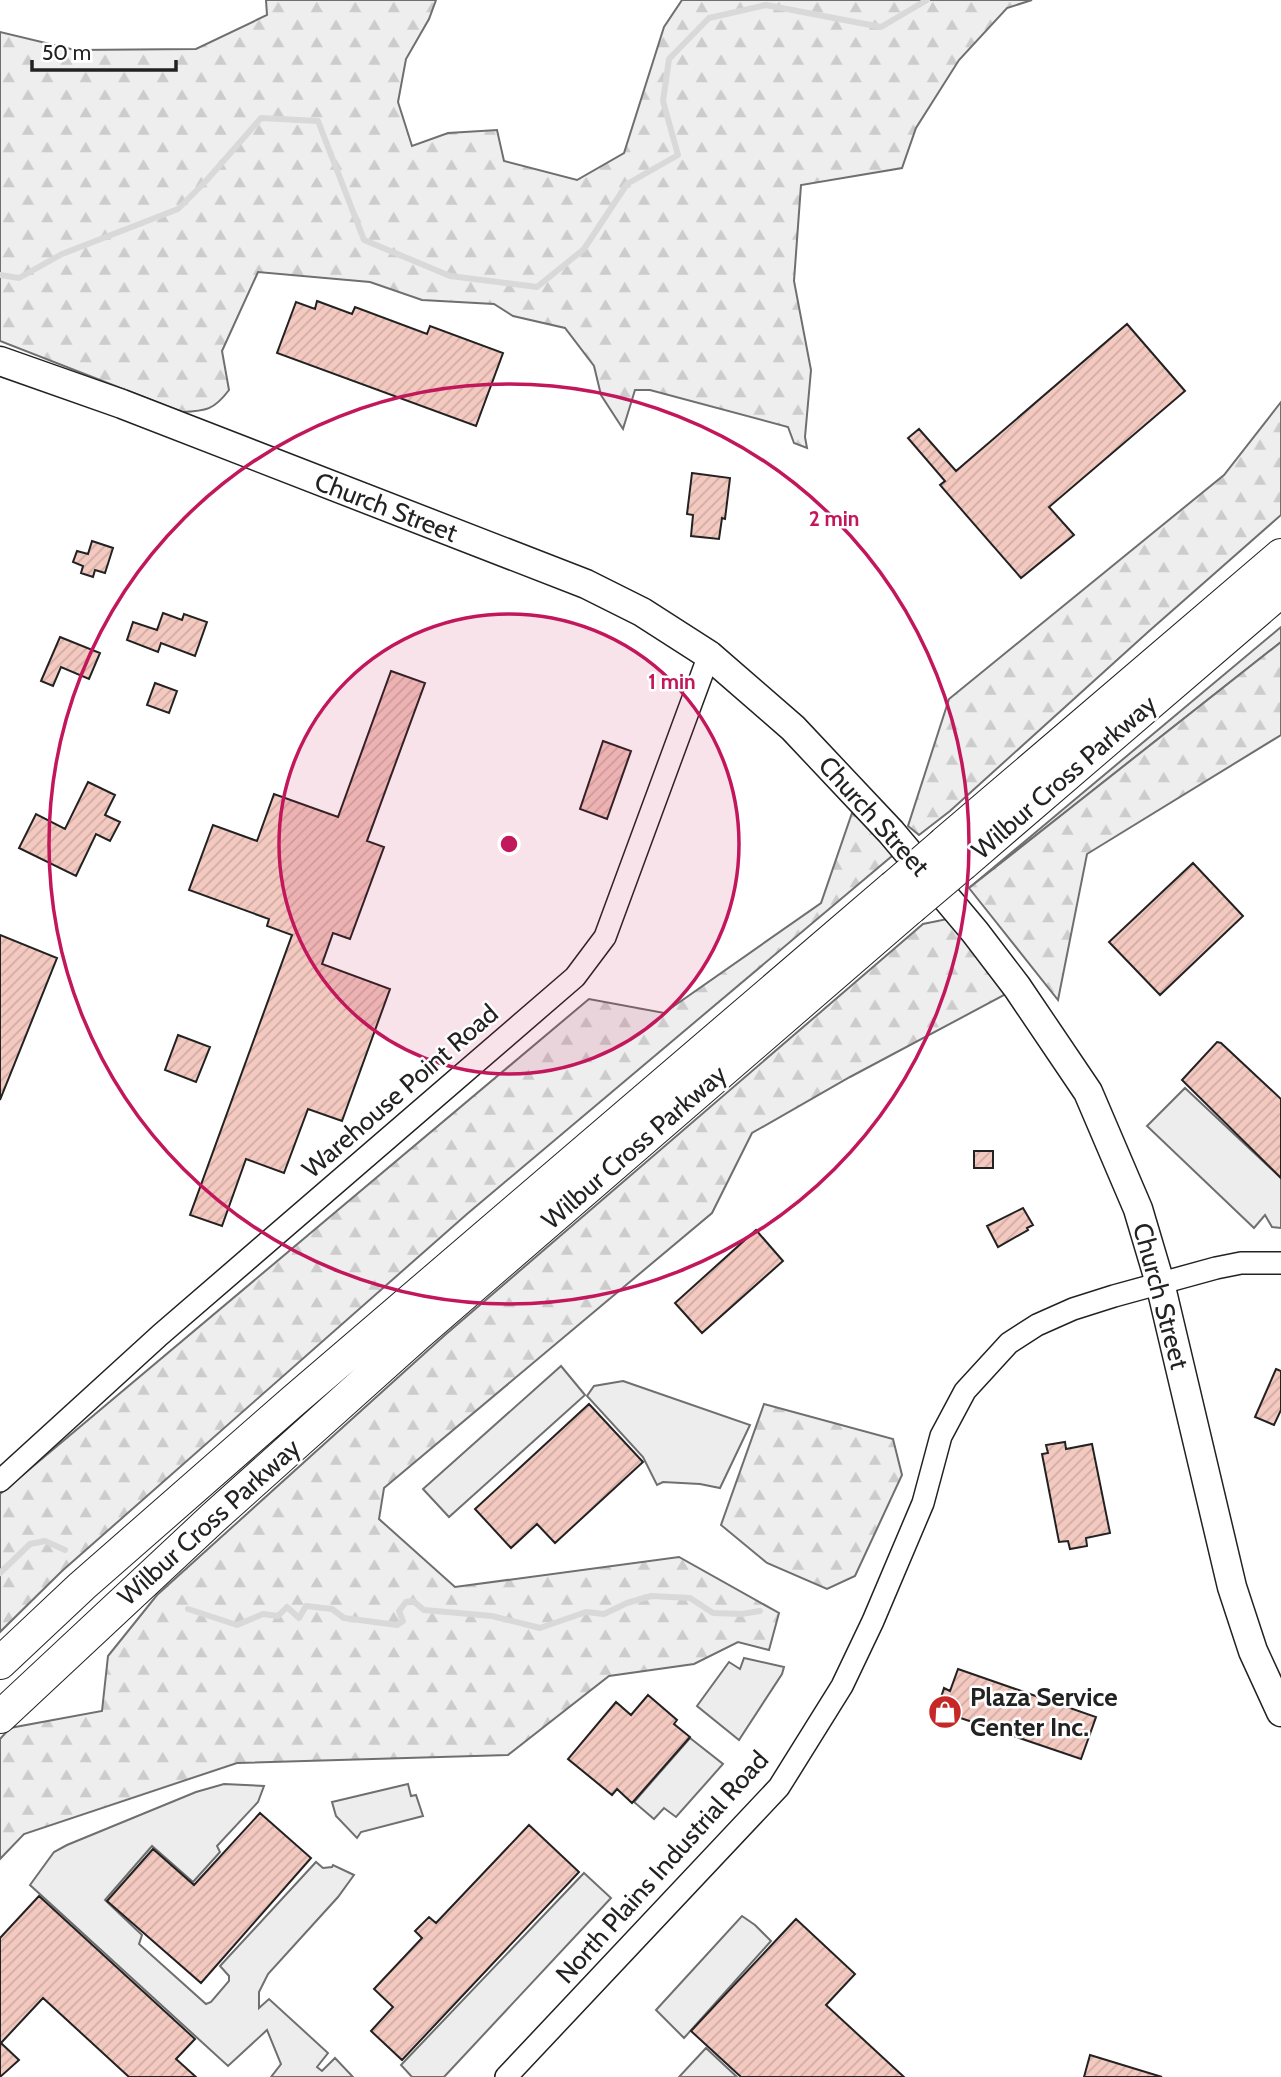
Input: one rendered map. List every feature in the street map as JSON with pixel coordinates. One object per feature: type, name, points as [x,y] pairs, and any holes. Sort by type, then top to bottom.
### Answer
[{"type":"highway","name":"Wilbur Cross Parkway","points":[[0,1717],[335,1407],[954,853],[1281,555]]},
{"type":"highway","name":"Wilbur Cross Parkway","points":[[954,853],[1281,592]]},
{"type":"highway","name":"Wilbur Cross Parkway","points":[[0,1663],[82,1586],[260,1429],[902,898]]},
{"type":"main road","name":"Church Street","points":[[0,361],[122,404],[586,584],[642,612],[709,655],[793,728],[934,881],[1017,987],[1088,1092],[1138,1209],[1160,1283],[1232,1587],[1254,1651],[1281,1712]]},
{"type":"street","name":"Warehouse Point Road","points":[[0,1482],[160,1335],[576,976],[605,937],[709,655]]},
{"type":"street","name":"North Plains Industrial Road","points":[[506,2077],[779,1787],[842,1686],[873,1622],[923,1503],[941,1436],[965,1391],[1009,1343],[1037,1325],[1073,1310],[1160,1283],[1241,1263],[1281,1263]]},
{"type":"green space","points":[[266,0],[436,0],[429,19],[406,59],[398,102],[412,146],[448,133],[497,130],[504,161],[577,180],[624,153],[664,27],[682,0],[1032,0],[1007,8],[959,60],[916,128],[902,168],[801,185],[794,281],[811,370],[805,437],[807,448],[794,443],[788,427],[650,390],[635,390],[623,429],[601,395],[594,366],[565,328],[513,316],[494,304],[422,300],[370,282],[258,272],[222,351],[229,390],[219,402],[197,411],[182,412],[0,341],[0,32],[75,50],[196,49],[267,15]]},
{"type":"green space","points":[[1281,402],[1281,515],[950,811],[919,835],[908,826],[949,699],[1224,475]]},
{"type":"green space","points":[[1281,627],[1281,642],[969,888]]},
{"type":"green space","points":[[1281,642],[1281,735],[1087,854],[1058,1000],[969,888]]},
{"type":"green space","points":[[852,813],[898,851],[467,1214],[62,1571],[0,1632],[0,1494],[589,999],[664,1013],[821,903]]},
{"type":"green space","points":[[947,919],[1006,994],[752,1133],[712,1213],[384,1488],[379,1519],[455,1587],[679,1557],[779,1613],[769,1650],[738,1642],[694,1664],[609,1676],[508,1755],[237,1763],[24,1834],[0,1859],[0,1739],[10,1728],[102,1711],[108,1656],[157,1595],[445,1335],[923,924]]},
{"type":"green space","points":[[764,1404],[893,1439],[902,1475],[855,1576],[827,1589],[767,1563],[721,1525]]},
{"type":"shaded area","points":[[1185,1088],[1281,1178],[1281,1228],[1272,1227],[1265,1215],[1254,1228],[1147,1126]]},
{"type":"shaded area","points":[[561,1366],[585,1395],[449,1517],[423,1489]]},
{"type":"shaded area","points":[[623,1381],[750,1425],[720,1488],[663,1482],[657,1485],[643,1457],[587,1396],[594,1386]]},
{"type":"shaded area","points":[[744,1658],[784,1667],[739,1740],[697,1706],[729,1662],[740,1669]]},
{"type":"shaded area","points":[[690,1738],[723,1764],[676,1817],[664,1808],[654,1819],[634,1802]]},
{"type":"shaded area","points":[[224,1784],[264,1786],[258,1802],[217,1846],[220,1852],[193,1882],[152,1846],[105,1900],[142,1935],[139,1944],[206,2004],[211,2002],[229,1981],[229,1976],[220,1966],[316,1862],[323,1868],[333,1865],[354,1875],[338,1897],[268,1974],[259,1992],[259,2008],[269,1999],[328,2053],[317,2067],[322,2071],[335,2058],[353,2077],[271,2077],[281,2064],[267,2030],[228,2066],[30,1885],[54,1852],[67,1845],[196,1792]]},
{"type":"shaded area","points":[[408,1784],[411,1796],[416,1795],[423,1816],[361,1832],[357,1838],[336,1816],[332,1802]]},
{"type":"shaded area","points":[[584,1873],[611,1898],[444,2077],[412,2077],[401,2065]]},
{"type":"shaded area","points":[[742,1916],[771,1941],[684,2038],[656,2010]]},
{"type":"shaded area","points":[[706,2048],[737,2077],[679,2077]]},
{"type":"building","points":[[317,301],[352,314],[355,307],[427,334],[430,326],[503,353],[476,426],[277,353],[296,302],[315,309]]},
{"type":"building","points":[[1127,324],[1185,391],[1049,507],[1074,535],[1021,578],[940,485],[945,481],[908,438],[919,429],[956,471]]},
{"type":"building","points":[[692,473],[730,478],[725,519],[722,518],[719,539],[691,536],[693,515],[687,514]]},
{"type":"building","points":[[92,541],[113,548],[105,573],[95,570],[93,577],[81,573],[83,566],[73,562],[77,551],[88,554]]},
{"type":"building","points":[[163,613],[182,620],[184,614],[207,622],[195,656],[161,643],[158,652],[127,640],[133,622],[157,630]]},
{"type":"building","points":[[60,637],[100,653],[89,679],[61,667],[53,686],[41,681]]},
{"type":"building","points":[[391,671],[425,683],[367,841],[384,847],[350,939],[333,933],[322,964],[390,989],[342,1121],[308,1109],[284,1173],[246,1159],[222,1226],[190,1215],[292,935],[267,926],[269,919],[189,890],[213,825],[257,841],[274,794],[338,817]]},
{"type":"building","points":[[155,683],[177,691],[169,713],[147,705]]},
{"type":"building","points":[[603,741],[631,751],[607,819],[580,809]]},
{"type":"building","points":[[88,782],[115,795],[105,815],[120,822],[110,841],[96,834],[76,876],[19,848],[36,814],[65,829]]},
{"type":"building","points":[[1193,863],[1243,916],[1160,995],[1109,942]]},
{"type":"building","points":[[0,935],[57,958],[0,1100]]},
{"type":"building","points":[[178,1035],[210,1047],[196,1082],[165,1070]]},
{"type":"building","points":[[1217,1042],[1281,1099],[1281,1178],[1182,1080]]},
{"type":"building","points":[[974,1151],[993,1151],[993,1168],[974,1168]]},
{"type":"building","points":[[1023,1208],[1033,1225],[998,1247],[987,1226]]},
{"type":"building","points":[[756,1230],[783,1261],[702,1333],[675,1303]]},
{"type":"building","points":[[1276,1369],[1281,1371],[1281,1410],[1274,1425],[1255,1417]]},
{"type":"building","points":[[589,1404],[643,1462],[555,1543],[537,1524],[511,1548],[475,1509]]},
{"type":"building","points":[[1065,1442],[1066,1449],[1092,1444],[1110,1533],[1086,1538],[1087,1546],[1070,1549],[1068,1541],[1059,1542],[1042,1454],[1048,1453],[1046,1445]]},
{"type":"building","points":[[958,1669],[1096,1717],[1081,1759],[937,1710],[944,1688],[950,1691]]},
{"type":"building","points":[[648,1695],[677,1720],[674,1724],[690,1737],[632,1803],[617,1789],[612,1795],[568,1759],[616,1702],[631,1715]]},
{"type":"building","points":[[260,1813],[311,1858],[201,1983],[107,1901],[153,1849],[194,1885]]},
{"type":"building","points":[[529,1825],[579,1872],[402,2060],[371,2031],[393,2007],[374,1989],[422,1938],[415,1931],[429,1917],[436,1923]]},
{"type":"building","points":[[39,1896],[195,2039],[176,2059],[196,2077],[129,2077],[43,1998],[1,2043],[19,2060],[0,2077],[0,1938]]},
{"type":"building","points":[[796,1919],[855,1974],[826,2005],[904,2077],[741,2077],[691,2031]]},
{"type":"building","points":[[1090,2055],[1162,2077],[1084,2077]]},
{"type":"waterway","points":[[0,275],[19,278],[62,254],[178,209],[261,118],[318,121],[364,240],[450,276],[537,287],[584,249],[627,184],[678,155],[663,101],[669,59],[709,18],[766,5],[881,27],[927,0]]},
{"type":"waterway","points":[[0,1573],[30,1544],[45,1541],[65,1550]]},
{"type":"waterway","points":[[188,1609],[237,1625],[263,1614],[278,1616],[287,1607],[299,1618],[306,1606],[332,1609],[344,1618],[397,1625],[403,1621],[399,1611],[406,1602],[413,1601],[424,1610],[492,1616],[540,1628],[586,1612],[604,1614],[651,1596],[690,1598],[713,1613],[742,1614],[760,1611]]},
{"type":"place","name":"Plaza Service Center Inc.","points":[[945,1712]]}]
